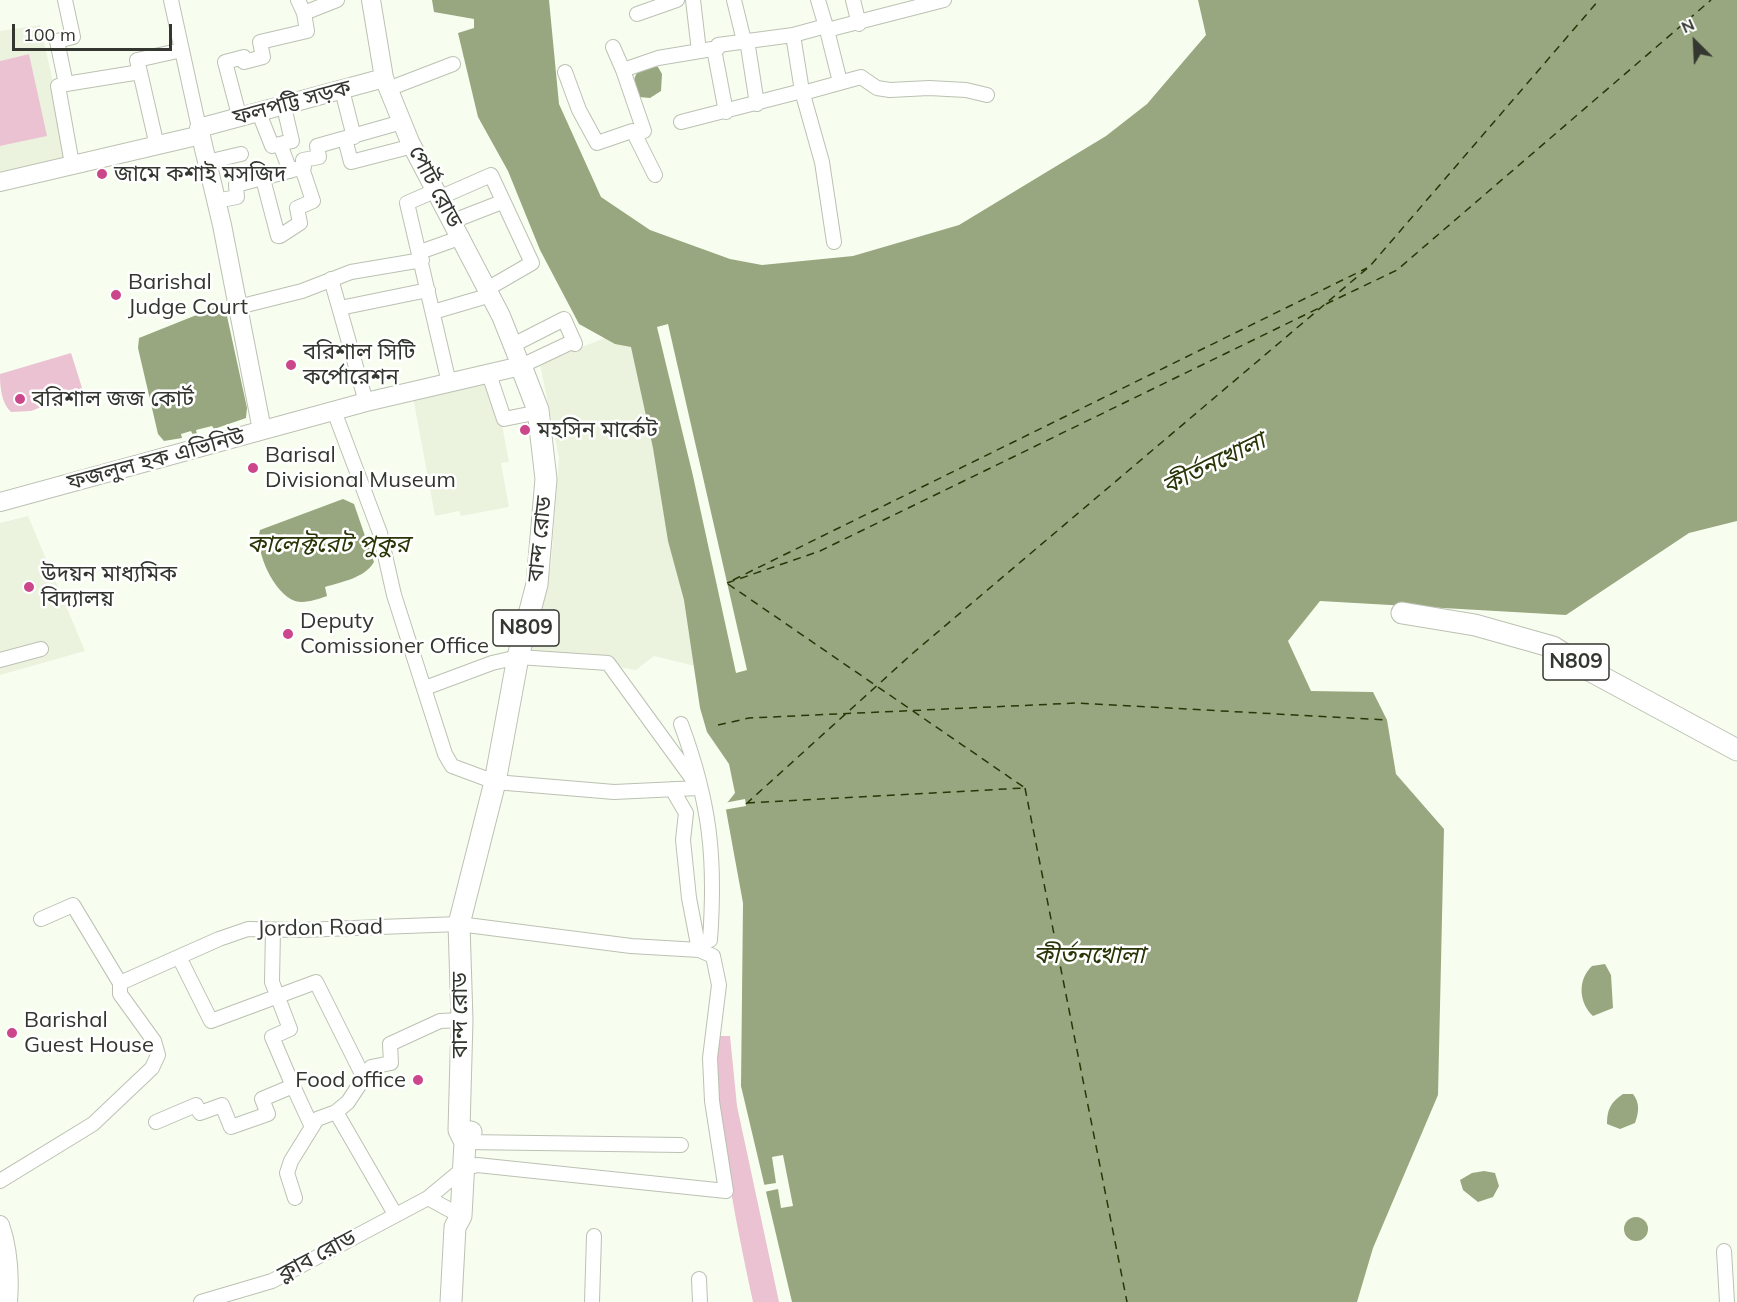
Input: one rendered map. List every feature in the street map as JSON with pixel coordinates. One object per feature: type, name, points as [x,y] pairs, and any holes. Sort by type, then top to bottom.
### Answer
[{"type":"highway","name":"বান্দ রোড","points":[[451,1302],[455,1227],[461,1216],[464,1169],[465,1142],[459,1130],[469,889],[495,782],[518,657],[537,584],[546,479],[539,412],[521,366]]},
{"type":"highway","name":"N809","points":[[1402,613],[1475,625],[1553,647],[1589,670],[1737,750]]},
{"type":"highway","name":"বান্দ রোড","points":[[465,1142],[473,1129],[467,925]]},
{"type":"highway","name":"বান্দ রোড","points":[[461,1216],[466,1227],[463,1302]]},
{"type":"main road","name":"পোর্ট রোড","points":[[371,0],[386,83],[413,146],[489,292],[521,366]]},
{"type":"main road","name":"ফলপট্টি সড়ক","points":[[0,182],[158,146],[240,118],[342,90],[386,83]]},
{"type":"main road","points":[[200,132],[262,430]]},
{"type":"main road","name":"ফজলুল হক এভিনিউ","points":[[0,502],[366,402],[521,366]]},
{"type":"main road","points":[[0,1225],[7,1244],[10,1274],[8,1302]]},
{"type":"street","points":[[65,0],[73,37],[57,41],[66,84]]},
{"type":"street","points":[[171,0],[200,132]]},
{"type":"street","points":[[240,118],[225,62],[244,57],[244,62],[263,57],[260,42],[307,30],[301,6],[337,0]]},
{"type":"street","points":[[693,0],[699,51]]},
{"type":"street","points":[[734,0],[745,41],[757,104]]},
{"type":"street","points":[[818,0],[840,82]]},
{"type":"street","points":[[853,0],[859,24]]},
{"type":"street","points":[[638,14],[673,1]]},
{"type":"street","points":[[623,70],[658,58],[718,48],[718,45],[859,24],[939,1]]},
{"type":"street","points":[[793,35],[803,92],[822,162],[834,242]]},
{"type":"street","points":[[613,47],[644,131],[635,135]]},
{"type":"street","points":[[714,49],[726,112]]},
{"type":"street","points":[[158,146],[137,60],[182,50]]},
{"type":"street","points":[[386,83],[453,64]]},
{"type":"street","points":[[72,164],[58,86],[140,72]]},
{"type":"street","points":[[565,72],[579,110],[597,143],[632,131],[655,175]]},
{"type":"street","points":[[681,122],[861,77],[877,88],[890,90],[929,88],[987,95]]},
{"type":"street","points":[[342,90],[350,138],[351,162],[413,146]]},
{"type":"street","points":[[259,113],[272,146],[292,141],[284,107]]},
{"type":"street","points":[[216,201],[237,197],[236,185],[296,169],[303,160],[319,157],[316,146],[402,122]]},
{"type":"street","points":[[263,179],[278,236],[280,236],[300,223],[297,208],[313,201],[280,144]]},
{"type":"street","points":[[207,162],[241,154]]},
{"type":"street","points":[[433,312],[489,292],[532,263],[491,174],[439,194],[407,203],[449,382]]},
{"type":"street","points":[[453,220],[502,202]]},
{"type":"street","points":[[238,307],[302,291],[351,272],[421,256],[462,237]]},
{"type":"street","points":[[331,279],[366,402]]},
{"type":"street","points":[[340,308],[428,290]]},
{"type":"street","points":[[513,345],[564,319],[574,343],[521,366]]},
{"type":"street","points":[[489,374],[504,419],[539,412]]},
{"type":"street","points":[[334,411],[380,533],[394,595],[445,754],[452,766],[495,782],[614,792],[699,788]]},
{"type":"street","points":[[0,660],[41,649]]},
{"type":"street","points":[[425,688],[492,663],[518,657],[608,663],[699,788]]},
{"type":"street","points":[[681,724],[691,750],[699,788],[708,813],[713,851],[714,891],[710,940],[698,947]]},
{"type":"street","points":[[672,789],[686,813],[683,840],[698,947]]},
{"type":"street","points":[[0,1181],[93,1124],[152,1068],[158,1055],[154,1041],[120,994],[120,983],[73,905],[41,919]]},
{"type":"street","name":"Jordon Road","points":[[120,983],[248,929],[467,925],[631,946],[698,947]]},
{"type":"street","points":[[273,930],[272,982],[290,1029],[272,1037],[312,1127]]},
{"type":"street","points":[[464,1169],[477,1166],[726,1191],[711,1101],[710,1059],[718,985],[713,956],[698,947]]},
{"type":"street","points":[[180,957],[211,1021],[316,982],[364,1078]]},
{"type":"street","points":[[295,1198],[287,1173],[291,1161],[317,1119],[336,1112],[348,1102],[371,1067],[391,1063],[390,1044],[440,1021],[462,1020]]},
{"type":"street","points":[[156,1122],[196,1106],[200,1113],[222,1104],[231,1127],[268,1114],[262,1099],[293,1086]]},
{"type":"street","points":[[336,1112],[395,1214]]},
{"type":"street","points":[[465,1142],[681,1145]]},
{"type":"street","name":"ক্লাব রোড","points":[[201,1302],[272,1281],[428,1198],[464,1169]]},
{"type":"street","points":[[428,1198],[461,1216]]},
{"type":"street","points":[[592,1302],[594,1236]]},
{"type":"street","points":[[1724,1251],[1727,1302]]},
{"type":"street","points":[[699,1279],[700,1302]]},
{"type":"shaded area","points":[[40,25],[71,160],[0,178],[0,146],[46,136],[29,54],[0,61],[0,31]]},
{"type":"shaded area","points":[[29,54],[47,136],[0,146],[0,61]]},
{"type":"shaded area","points":[[627,329],[743,678],[654,656],[636,670],[575,660],[528,656],[533,645],[551,564],[559,458],[540,364]]},
{"type":"shaded area","points":[[71,353],[83,391],[31,411],[11,412],[3,399],[0,374]]},
{"type":"shaded area","points":[[494,382],[509,462],[501,463],[509,507],[461,516],[459,511],[435,516],[413,397]]},
{"type":"shaded area","name":"উদয়ন মাধ্যমিক বিদ্যালয়","points":[[28,516],[85,651],[0,675],[0,523]]},
{"type":"shaded area","points":[[714,1036],[730,1036],[737,1106],[779,1302],[753,1302],[733,1203],[723,1137]]},
{"type":"water","name":"কীর্তনখোলা","points":[[432,0],[549,0],[559,104],[601,197],[650,230],[730,259],[762,265],[853,256],[959,225],[1106,136],[1147,104],[1206,35],[1198,0],[1737,0],[1737,521],[1689,533],[1566,615],[1320,601],[1288,641],[1311,691],[1373,692],[1387,720],[1396,774],[1444,829],[1438,1095],[1373,1248],[1357,1302],[792,1302],[741,1086],[743,903],[726,810],[727,803],[735,793],[729,764],[707,732],[700,708],[684,600],[668,541],[653,448],[631,347],[615,344],[579,324],[540,250],[508,171],[478,117],[458,33],[474,28],[474,19],[434,12]]},
{"type":"water","points":[[650,67],[658,67],[662,74],[661,91],[650,98],[639,97],[634,82],[636,74]]},
{"type":"water","points":[[214,308],[225,310],[227,316],[247,408],[246,418],[214,429],[212,426],[196,430],[197,434],[193,435],[191,431],[181,434],[182,438],[164,441],[158,434],[138,348],[139,338]]},
{"type":"water","name":"কালেক্টরেট পুকুর","points":[[343,499],[354,504],[374,562],[359,576],[325,587],[327,596],[307,602],[295,601],[287,597],[267,570],[260,549],[260,530]]},
{"type":"water","points":[[1605,964],[1611,975],[1613,1008],[1593,1016],[1585,1005],[1582,985],[1592,966]]},
{"type":"water","points":[[1623,1094],[1633,1094],[1638,1104],[1638,1111],[1635,1123],[1620,1129],[1607,1124],[1607,1119],[1610,1106]]},
{"type":"water","points":[[1484,1171],[1495,1173],[1499,1186],[1493,1197],[1478,1202],[1463,1190],[1460,1180],[1472,1173]]},
{"type":"water","points":[[1636,1217],[1645,1220],[1648,1229],[1645,1238],[1636,1241],[1627,1238],[1624,1229],[1627,1220]]},
{"type":"pier","points":[[668,324],[747,670],[736,673],[693,476],[657,327]]},
{"type":"pier","points":[[745,799],[746,806],[723,810],[724,803]]},
{"type":"pier","points":[[783,1155],[793,1206],[781,1208],[778,1189],[764,1192],[763,1185],[776,1183],[772,1157]]},
{"type":"ferry route","points":[[746,804],[913,653],[1370,266],[1599,0]]},
{"type":"ferry route","points":[[1326,304],[1397,270],[1711,0]]},
{"type":"ferry route","points":[[733,580],[1367,268]]},
{"type":"ferry route","points":[[727,583],[820,551],[1319,308]]},
{"type":"ferry route","points":[[728,584],[1025,788]]},
{"type":"ferry route","points":[[718,725],[749,718],[1077,703],[1387,720]]},
{"type":"ferry route","points":[[747,803],[1024,788]]},
{"type":"ferry route","points":[[1025,788],[1127,1302]]},
{"type":"place","name":"জামে কশাই মসজিদ","points":[[102,174]]},
{"type":"place","name":"Barishal Judge Court","points":[[116,295]]},
{"type":"place","name":"বরিশাল সিটি কর্পোরেশন","points":[[291,365]]},
{"type":"place","name":"বরিশাল জজ কোর্ট","points":[[20,399]]},
{"type":"place","name":"মহসিন মার্কেট","points":[[525,430]]},
{"type":"place","name":"Barisal Divisional Museum","points":[[253,468]]},
{"type":"place","name":"উদয়ন মাধ্যমিক বিদ্যালয়","points":[[29,587]]},
{"type":"place","name":"Deputy Comissioner Office","points":[[288,634]]},
{"type":"place","name":"Barishal Guest House","points":[[12,1033]]},
{"type":"place","name":"Food office","points":[[418,1080]]}]
